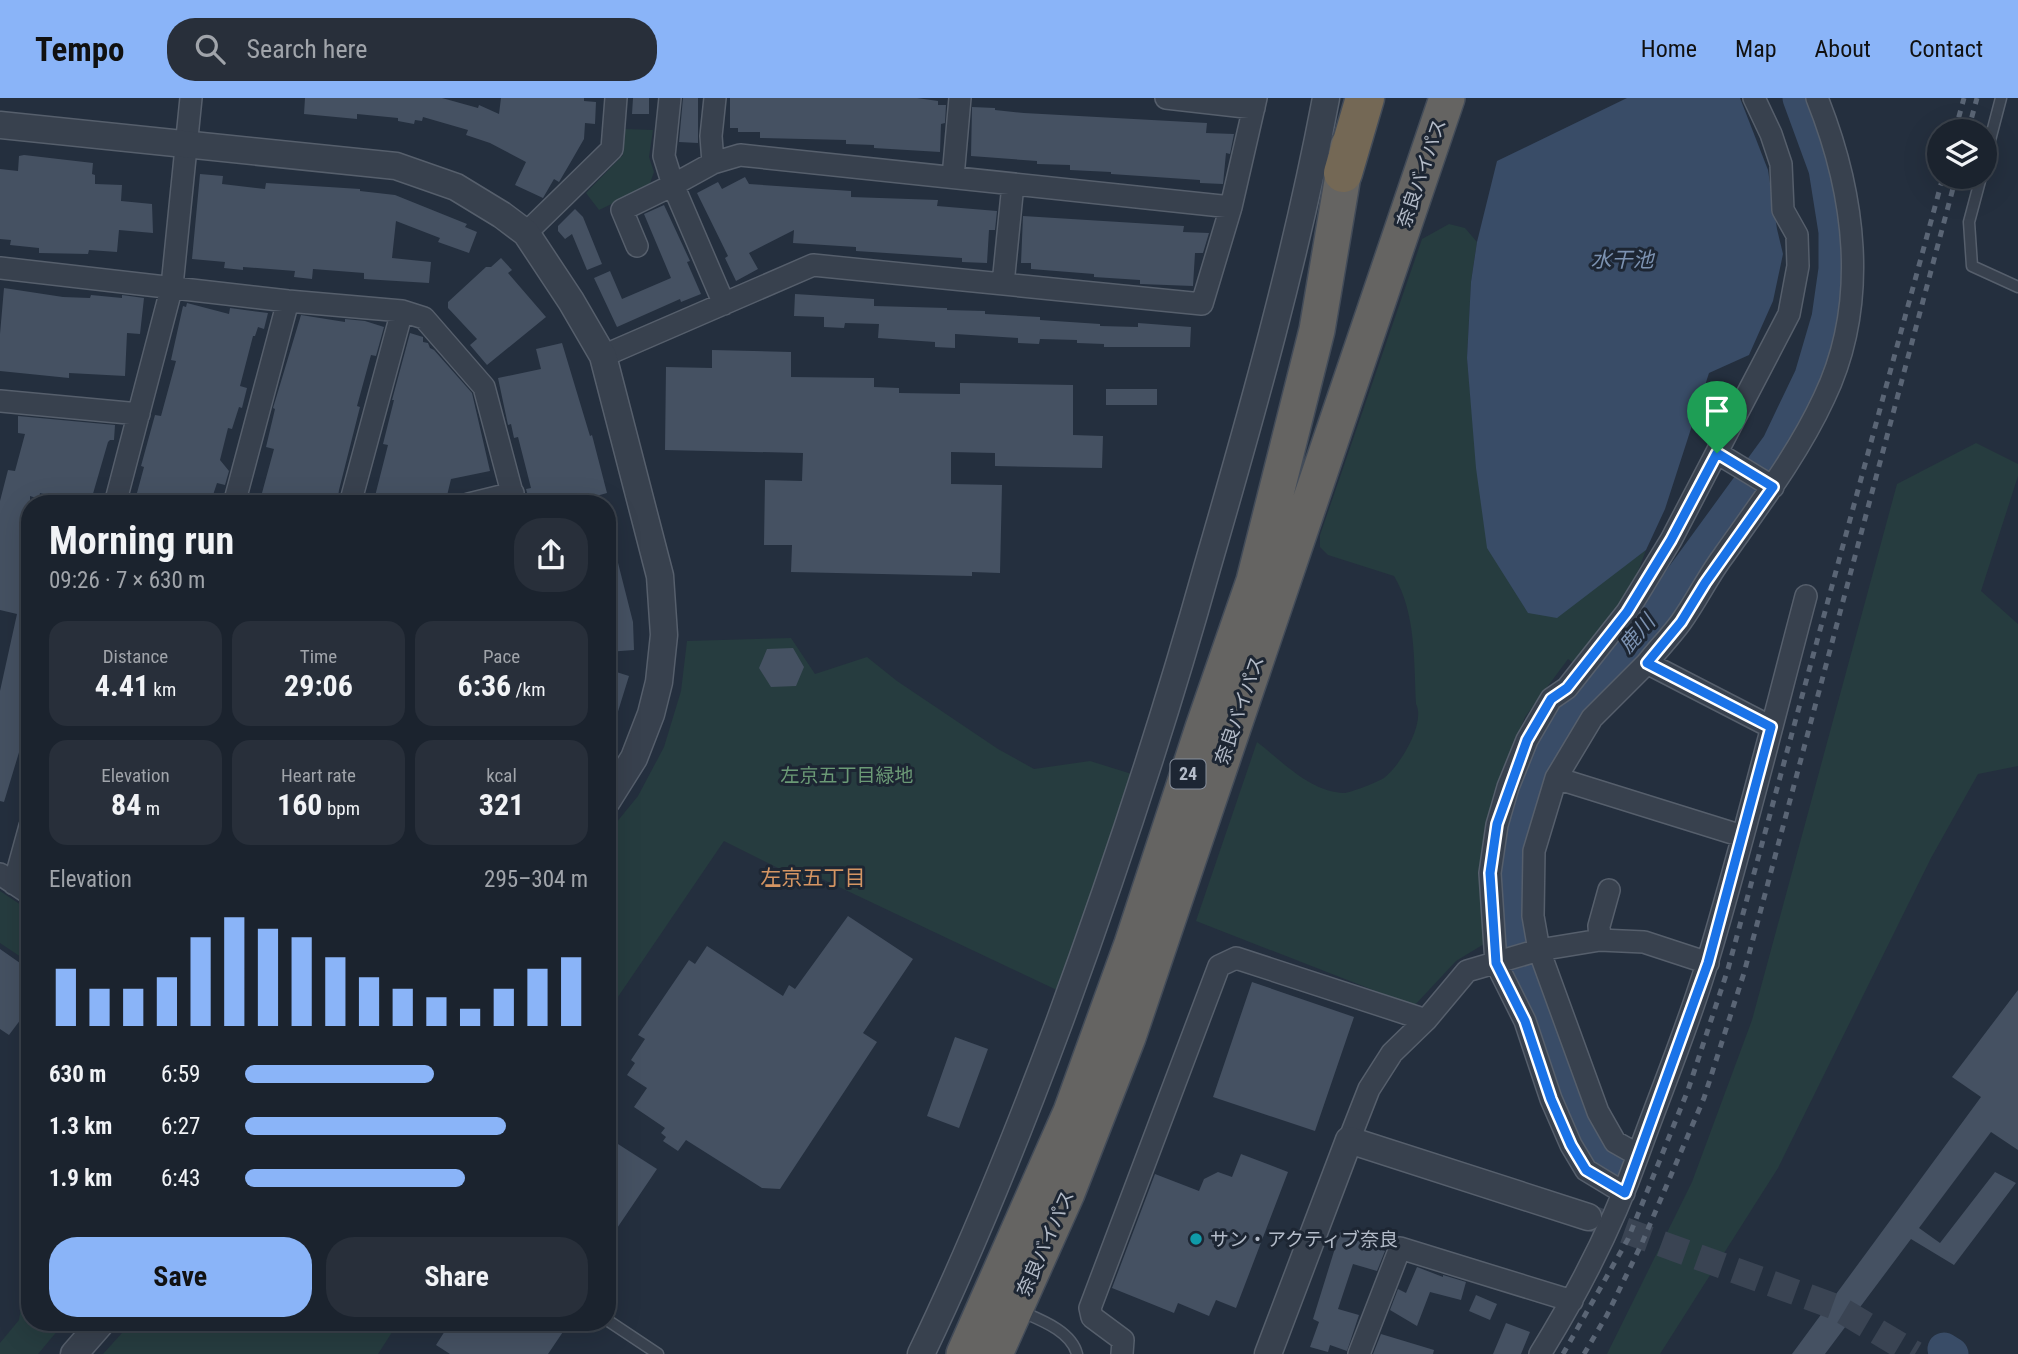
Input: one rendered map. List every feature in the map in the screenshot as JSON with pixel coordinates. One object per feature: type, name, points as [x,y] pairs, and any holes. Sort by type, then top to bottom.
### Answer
[{"type":"highway","name":"奈良バイパス","points":[[964,1354],[1071,1112],[1132,944],[1254,581],[1317,330],[1358,98]]},
{"type":"highway","points":[[1343,173],[1365,98]]},
{"type":"highway","name":"奈良バイパス","points":[[995,1354],[1095,1125],[1128,1037],[1447,98]]},
{"type":"street","points":[[117,495],[172,286],[191,98]]},
{"type":"street","points":[[526,233],[612,149],[616,98]]},
{"type":"street","points":[[670,98],[664,156],[673,185],[724,304]]},
{"type":"street","points":[[713,163],[711,136],[715,98]]},
{"type":"street","points":[[953,177],[960,98]]},
{"type":"street","points":[[603,356],[813,265],[1202,304],[1231,207],[1255,103],[1166,98]]},
{"type":"street","points":[[921,1354],[958,1278],[1017,1137],[1146,774],[1267,361],[1326,98]]},
{"type":"street","points":[[1625,1193],[1586,1170],[1571,1145],[1551,1099],[1502,961],[1490,873],[1497,824],[1527,740],[1551,699],[1567,688],[1627,612],[1671,540],[1789,314],[1798,266],[1797,235],[1783,210],[1781,164],[1771,134],[1754,98]]},
{"type":"street","points":[[1638,1155],[1615,1142],[1598,1112],[1534,952],[1534,851],[1556,778],[1591,718],[1647,663],[1681,622],[1711,573],[1773,487],[1825,396],[1849,318],[1853,267],[1852,228],[1828,124],[1818,98]]},
{"type":"street","points":[[0,125],[396,166],[456,187],[526,233],[571,300],[603,356],[660,576],[664,635],[659,682],[651,714],[634,758],[616,787]]},
{"type":"street","points":[[637,246],[622,209],[713,163],[740,155],[1231,207]]},
{"type":"street","points":[[1003,284],[1013,184]]},
{"type":"street","points":[[0,268],[288,301],[402,311],[424,318],[484,387],[513,495]]},
{"type":"street","points":[[236,495],[288,301]]},
{"type":"street","points":[[353,495],[402,311]]},
{"type":"street","points":[[0,401],[139,414]]},
{"type":"street","points":[[1717,453],[1773,487]]},
{"type":"street","points":[[1540,1354],[1573,1301],[1625,1193],[1708,963],[1806,596]]},
{"type":"street","points":[[1647,663],[1771,727]]},
{"type":"street","points":[[1556,778],[1742,836]]},
{"type":"street","points":[[15,884],[21,861]]},
{"type":"street","points":[[1600,940],[1599,926],[1608,890]]},
{"type":"street","points":[[1268,1354],[1369,1089],[1392,1053],[1426,1020],[1467,971],[1534,952],[1600,940],[1644,942],[1708,963]]},
{"type":"street","points":[[1122,1354],[1123,1340],[1093,1317],[1090,1308],[1219,966],[1236,958],[1426,1020]]},
{"type":"street","points":[[1349,1140],[1588,1217]]},
{"type":"street","points":[[1359,1354],[1400,1248],[1573,1301]]},
{"type":"street","points":[[74,1354],[95,1331]]},
{"type":"lane","points":[[1996,119],[2001,98]]},
{"type":"lane","points":[[1978,189],[1969,222],[1972,266],[2018,286]]},
{"type":"lane","points":[[1016,1309],[1062,1332],[1077,1354]]},
{"type":"lane","points":[[616,1326],[659,1354]]},
{"type":"green space","points":[[625,129],[653,130],[649,157],[654,172],[649,186],[599,210],[586,193],[623,155]]},
{"type":"green space","points":[[1449,224],[1465,228],[1477,242],[1471,282],[1467,358],[1472,412],[1609,577],[1646,550],[1629,595],[1576,665],[1568,659],[1525,717],[1496,789],[1488,817],[1481,887],[1484,944],[1456,961],[1414,1006],[1196,921],[1257,742],[1308,781],[1344,793],[1384,778],[1404,754],[1414,733],[1418,712],[1414,655],[1410,622],[1401,590],[1394,576],[1328,555],[1320,547],[1320,535],[1422,239]]},
{"type":"green space","points":[[1976,443],[2018,464],[2018,476],[1981,591],[2018,624],[2018,766],[1978,774],[1931,858],[1778,1168],[1660,1354],[1607,1354],[1692,1182],[1752,1020],[1897,484]]},
{"type":"green space","name":"左京五丁目緑地","points":[[791,638],[815,674],[867,657],[897,681],[998,749],[1034,769],[1090,761],[1135,775],[1061,992],[818,877],[806,882],[724,841],[616,1000],[616,823],[638,796],[664,747],[681,691],[687,641]]},
{"type":"green space","points":[[0,891],[21,905],[21,957],[0,943]]},
{"type":"green space","points":[[21,1308],[21,1331],[57,1331],[38,1354],[0,1354],[0,1343],[19,1320]]},
{"type":"green space","points":[[124,1331],[393,1331],[378,1354],[103,1354]]},
{"type":"water","name":"水干池","points":[[1627,98],[1740,98],[1768,170],[1783,254],[1773,301],[1749,355],[1709,373],[1665,509],[1646,550],[1557,618],[1528,613],[1487,548],[1476,468],[1467,358],[1471,282],[1477,242],[1497,161]]},
{"type":"building","points":[[305,98],[442,98],[478,108],[479,105],[499,114],[501,98],[584,98],[584,101],[596,102],[595,124],[585,123],[584,139],[559,182],[554,179],[543,198],[515,185],[526,162],[490,143],[466,135],[468,130],[423,117],[422,121],[415,120],[414,124],[398,121],[398,118],[357,114],[357,119],[304,114]]},
{"type":"building","points":[[633,98],[649,98],[649,114],[632,114]]},
{"type":"building","points":[[683,98],[698,98],[698,143],[679,142]]},
{"type":"building","points":[[730,98],[917,98],[938,101],[938,105],[946,105],[945,123],[941,124],[940,152],[874,148],[874,145],[846,144],[846,140],[760,138],[760,132],[738,132],[738,128],[730,128]]},
{"type":"building","points":[[972,107],[1024,113],[1207,123],[1206,133],[1234,134],[1230,154],[1226,153],[1223,184],[1070,170],[1070,165],[971,156]]},
{"type":"building","points":[[19,156],[93,163],[95,184],[122,185],[121,201],[152,204],[153,233],[119,230],[117,252],[89,250],[88,254],[39,253],[39,248],[10,245],[11,240],[0,239],[0,169],[18,171]]},
{"type":"building","points":[[200,174],[223,176],[222,184],[265,189],[266,183],[360,189],[395,195],[467,224],[465,227],[477,232],[469,253],[438,242],[440,238],[396,221],[392,258],[431,262],[429,283],[364,279],[364,273],[313,269],[312,279],[294,277],[295,271],[224,268],[225,262],[192,259]]},
{"type":"building","points":[[745,177],[749,184],[851,191],[851,197],[938,200],[937,206],[997,211],[995,230],[989,230],[987,263],[962,262],[962,258],[856,251],[856,247],[793,243],[794,230],[749,253],[758,269],[736,281],[725,258],[728,256],[697,193],[718,182],[722,189]]},
{"type":"building","points":[[664,205],[690,261],[687,262],[701,294],[681,302],[680,299],[617,327],[594,278],[610,271],[622,299],[671,278],[644,214]]},
{"type":"building","points":[[575,209],[583,217],[602,264],[587,270],[572,234],[565,239],[558,231],[558,226]]},
{"type":"building","points":[[1023,216],[1184,226],[1183,232],[1209,233],[1203,253],[1195,253],[1193,286],[1140,284],[1140,280],[1031,269],[1031,263],[1021,263]]},
{"type":"building","points":[[501,258],[512,270],[508,273],[546,317],[487,365],[470,345],[477,339],[448,308],[448,302],[486,267],[491,267]]},
{"type":"building","points":[[4,288],[63,297],[90,298],[91,295],[122,298],[122,295],[144,298],[140,334],[127,333],[125,376],[69,373],[69,378],[0,371]]},
{"type":"building","points":[[795,294],[874,299],[874,306],[985,311],[985,314],[1040,317],[1040,320],[1100,326],[1138,327],[1138,323],[1191,327],[1190,347],[1104,347],[1104,344],[1077,343],[1077,340],[1040,339],[1039,344],[1018,343],[1018,338],[955,334],[955,348],[935,347],[935,342],[878,338],[879,324],[845,323],[844,328],[824,327],[824,317],[794,316]]},
{"type":"building","points":[[187,303],[229,314],[230,308],[268,313],[264,329],[258,327],[253,336],[240,386],[247,388],[242,408],[239,407],[232,429],[228,428],[220,460],[229,471],[225,485],[217,483],[213,495],[136,495],[144,467],[141,466],[155,415],[161,416],[176,361],[171,360],[183,306],[186,307]]},
{"type":"building","points":[[301,315],[345,322],[345,319],[365,321],[384,327],[376,356],[371,355],[357,406],[360,407],[338,495],[261,495],[274,449],[266,447],[275,409],[273,408]]},
{"type":"building","points":[[410,333],[423,337],[423,342],[428,343],[472,393],[490,471],[451,479],[447,495],[375,495],[388,445],[383,444]]},
{"type":"building","points":[[562,343],[590,436],[592,435],[607,493],[528,495],[526,489],[531,488],[518,437],[514,438],[511,424],[508,425],[498,378],[541,369],[536,349]]},
{"type":"building","points":[[712,350],[791,352],[791,377],[874,378],[874,387],[899,388],[899,393],[960,394],[960,383],[1073,385],[1073,435],[1103,436],[1102,468],[995,466],[995,453],[951,452],[951,484],[1002,485],[1000,573],[972,572],[972,576],[791,572],[792,545],[764,545],[765,480],[802,481],[803,453],[665,450],[666,367],[712,368]]},
{"type":"building","points":[[1106,389],[1157,389],[1157,405],[1106,405]]},
{"type":"building","points":[[18,416],[115,425],[114,440],[108,442],[93,495],[21,495],[21,746],[4,802],[0,801],[0,691],[17,614],[0,610],[0,501],[8,470],[15,471],[25,434],[18,433]]},
{"type":"building","points":[[616,555],[633,622],[634,650],[616,651]]},
{"type":"building","points":[[793,648],[804,667],[796,686],[771,687],[759,668],[767,649]]},
{"type":"building","points":[[616,672],[629,676],[616,718]]},
{"type":"building","points":[[848,916],[913,959],[863,1033],[877,1042],[780,1189],[762,1188],[686,1140],[678,1151],[663,1141],[666,1137],[661,1133],[665,1128],[634,1107],[647,1088],[627,1075],[635,1063],[631,1060],[645,1039],[638,1035],[689,960],[695,964],[707,946],[783,996],[789,985],[795,989]]},
{"type":"building","points":[[0,949],[21,964],[21,1019],[9,1035],[0,1029]]},
{"type":"building","points":[[1252,982],[1354,1017],[1315,1131],[1213,1097]]},
{"type":"building","points":[[2018,990],[2018,1150],[1991,1132],[1919,1228],[1940,1243],[1995,1172],[2016,1183],[1954,1265],[1911,1239],[1825,1354],[1792,1354],[1981,1097],[1952,1077]]},
{"type":"building","points":[[955,1037],[988,1049],[959,1128],[927,1116]]},
{"type":"building","points":[[616,1143],[657,1169],[616,1230]]},
{"type":"building","name":"サン・アクティブ奈良","points":[[1241,1154],[1288,1172],[1236,1308],[1216,1300],[1209,1316],[1178,1303],[1174,1313],[1112,1288],[1155,1174],[1199,1191],[1204,1179],[1218,1172],[1232,1177]]},
{"type":"building","points":[[1340,1232],[1385,1251],[1377,1271],[1353,1264],[1338,1309],[1359,1315],[1347,1351],[1330,1345],[1328,1352],[1310,1347],[1319,1322],[1313,1319]]},
{"type":"building","points":[[1417,1267],[1466,1282],[1461,1300],[1430,1292],[1417,1326],[1390,1310],[1398,1289],[1406,1293]]},
{"type":"building","points":[[1476,1295],[1497,1304],[1490,1320],[1469,1311]]},
{"type":"building","points":[[1506,1323],[1530,1332],[1521,1354],[1493,1354]]},
{"type":"building","points":[[445,1331],[564,1331],[548,1354],[450,1354],[436,1345]]},
{"type":"building","points":[[1381,1334],[1434,1350],[1433,1354],[1373,1354]]},
{"type":"waterway","name":"鹿川","points":[[1615,1168],[1591,1150],[1521,970],[1513,934],[1513,852],[1526,801],[1545,754],[1569,713],[1611,669],[1660,607],[1778,445],[1811,376],[1828,318],[1835,269],[1835,232],[1825,169],[1799,98]]},
{"type":"waterway","name":"鹿川","points":[[1944,1349],[1952,1354]]},
{"type":"tunnel","points":[[1588,1217],[1836,1307],[1915,1354]]},
{"type":"railway","points":[[1958,119],[1964,98]]},
{"type":"railway","points":[[1971,119],[1977,98]]},
{"type":"railway","points":[[1563,1354],[1628,1239],[1688,1090],[1728,969],[1940,189]]},
{"type":"railway","points":[[1584,1354],[1607,1315],[1642,1243],[1704,1098],[1744,973],[1953,189]]},
{"type":"place","name":"サン・アクティブ奈良","points":[[1196,1239]]},
{"type":"district","name":"左京五丁目","points":[[813,878]]},
{"type":"route","points":[[1717,453],[1773,487],[1705,583],[1681,622],[1647,663],[1771,727],[1708,963],[1625,1193],[1586,1170],[1571,1145],[1551,1099],[1525,1021],[1496,963],[1490,873],[1497,824],[1508,786],[1527,740],[1551,699],[1567,688],[1627,612],[1671,540],[1717,453]]}]
